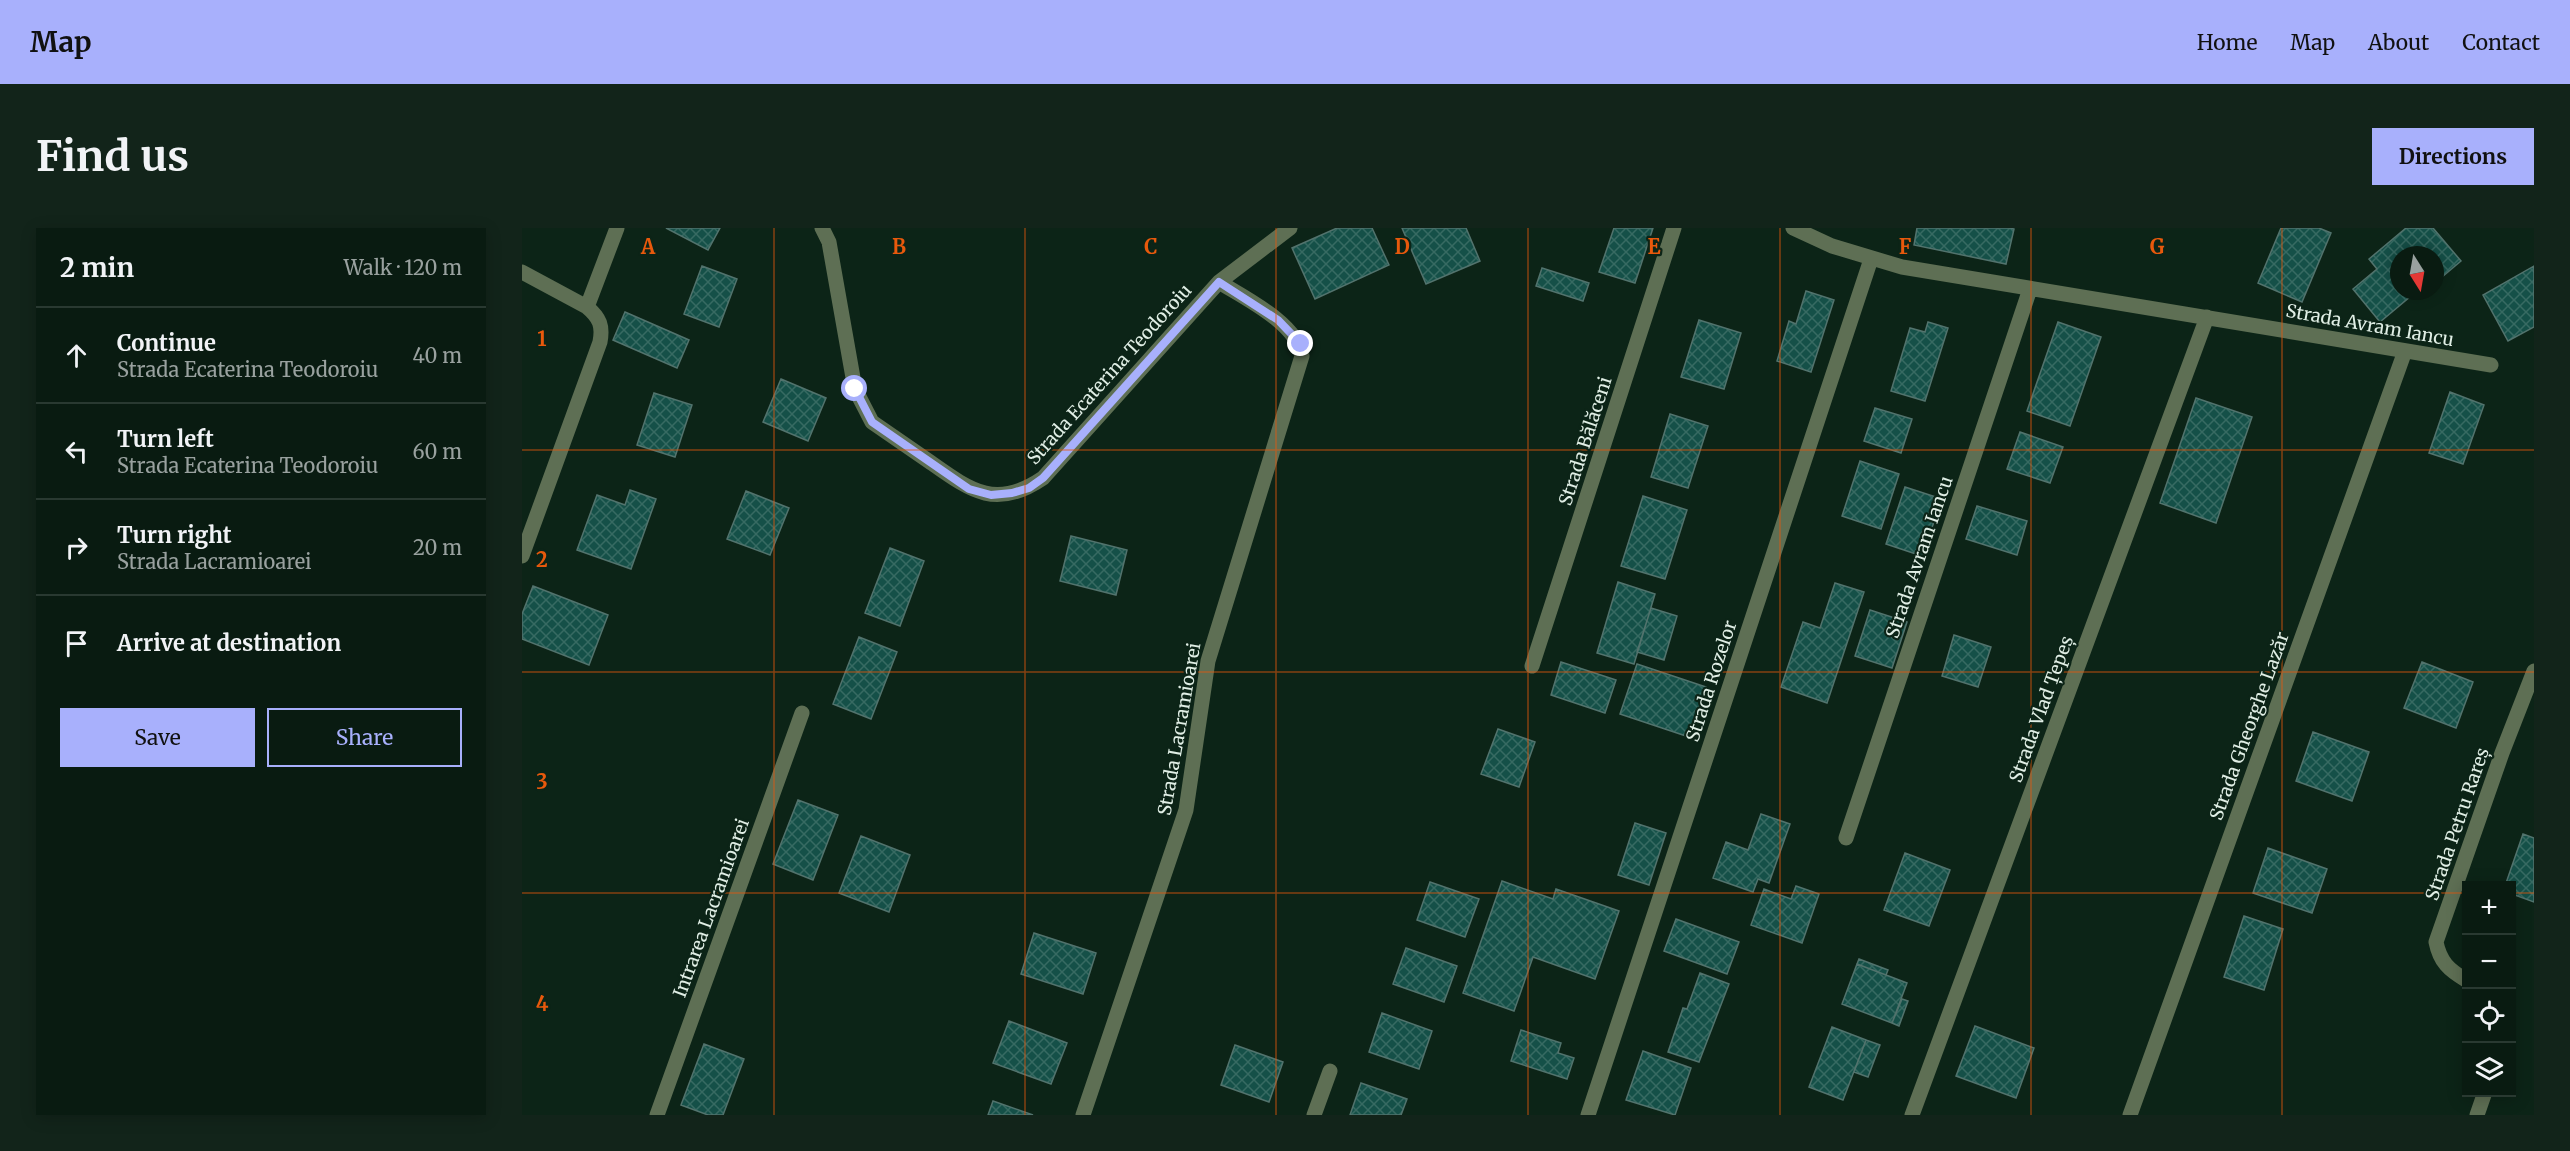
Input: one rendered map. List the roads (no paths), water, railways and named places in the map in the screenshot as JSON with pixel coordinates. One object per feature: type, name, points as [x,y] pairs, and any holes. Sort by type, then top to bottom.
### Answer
[{"type":"street","points":[[587,307],[617,228]]},
{"type":"street","name":"Strada Ecaterina Teodoroiu","points":[[822,228],[828,242],[855,389],[872,422],[969,489],[991,495],[1012,493],[1029,488],[1043,478],[1219,282],[1290,228]]},
{"type":"street","name":"Strada Bălăceni","points":[[1532,666],[1674,228]]},
{"type":"street","name":"Strada Avram Iancu","points":[[1802,230],[1871,259],[2030,289],[2491,365]]},
{"type":"street","name":"Strada Rozelor","points":[[1588,1115],[1871,259]]},
{"type":"street","points":[[522,272],[587,307],[598,317],[602,331],[600,342],[522,556]]},
{"type":"street","name":"Strada Lacramioarei","points":[[1083,1115],[1186,810],[1208,661],[1302,356],[1301,344],[1278,320],[1219,282]]},
{"type":"street","name":"Strada Avram Iancu","points":[[1846,838],[2030,289]]},
{"type":"street","name":"Strada Vlad Țepeș","points":[[1912,1115],[2207,317]]},
{"type":"street","name":"Strada Gheorghe Lazăr","points":[[2130,1115],[2405,351]]},
{"type":"street","name":"Strada Petru Rareș","points":[[2462,978],[2450,970],[2439,958],[2436,942],[2502,753],[2534,671]]},
{"type":"street","name":"Intrarea Lacramioarei","points":[[657,1115],[801,713]]},
{"type":"street","points":[[1314,1115],[1330,1071]]},
{"type":"street","points":[[2477,1115],[2483,1097]]}]
